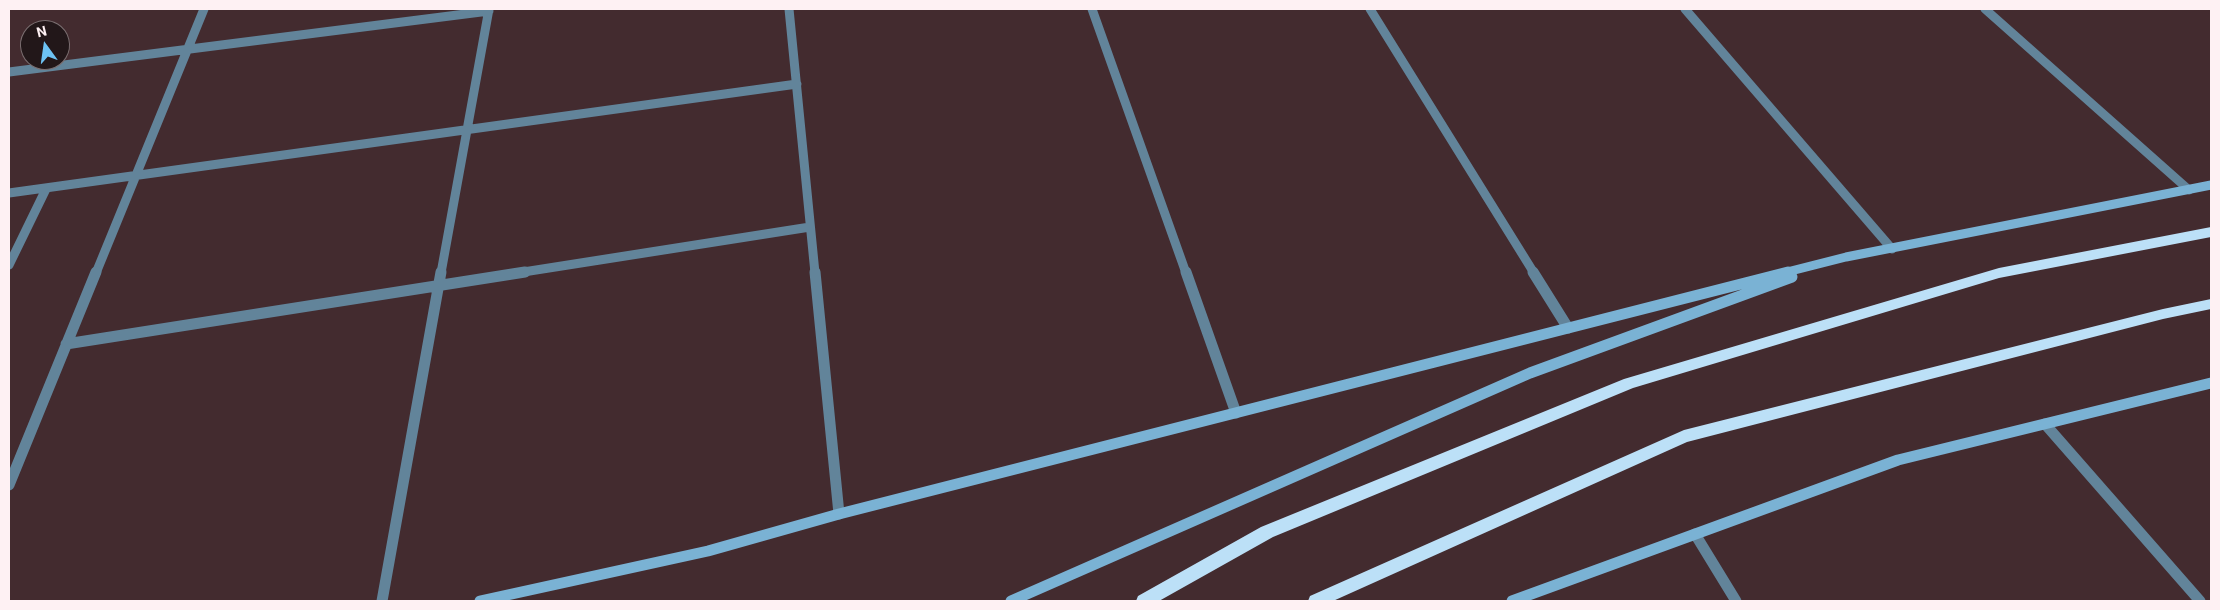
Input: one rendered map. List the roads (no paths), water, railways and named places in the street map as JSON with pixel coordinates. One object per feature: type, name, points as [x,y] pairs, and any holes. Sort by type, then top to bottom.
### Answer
[{"type":"highway","points":[[1144,601],[1268,532],[1629,383],[1999,273],[2211,232]]},
{"type":"highway","points":[[1316,601],[1684,436],[2163,314],[2211,304]]},
{"type":"main road","points":[[480,601],[708,551],[839,514],[1846,257],[2211,185]]},
{"type":"main road","points":[[1011,601],[1530,373],[1846,257]]},
{"type":"main road","points":[[1512,601],[1898,460],[2211,383]]},
{"type":"street","points":[[9,485],[204,9]]},
{"type":"street","points":[[789,9],[839,514]]},
{"type":"street","points":[[1092,9],[1236,413]]},
{"type":"street","points":[[1370,9],[1568,328]]},
{"type":"street","points":[[1685,9],[1892,249]]},
{"type":"street","points":[[1985,9],[2189,190]]},
{"type":"street","points":[[9,72],[489,10],[382,601]]},
{"type":"street","points":[[9,193],[797,84]]},
{"type":"street","points":[[9,265],[46,189]]},
{"type":"street","points":[[66,344],[810,227]]},
{"type":"street","points":[[2045,424],[2200,601]]},
{"type":"street","points":[[1695,534],[1736,601]]}]
